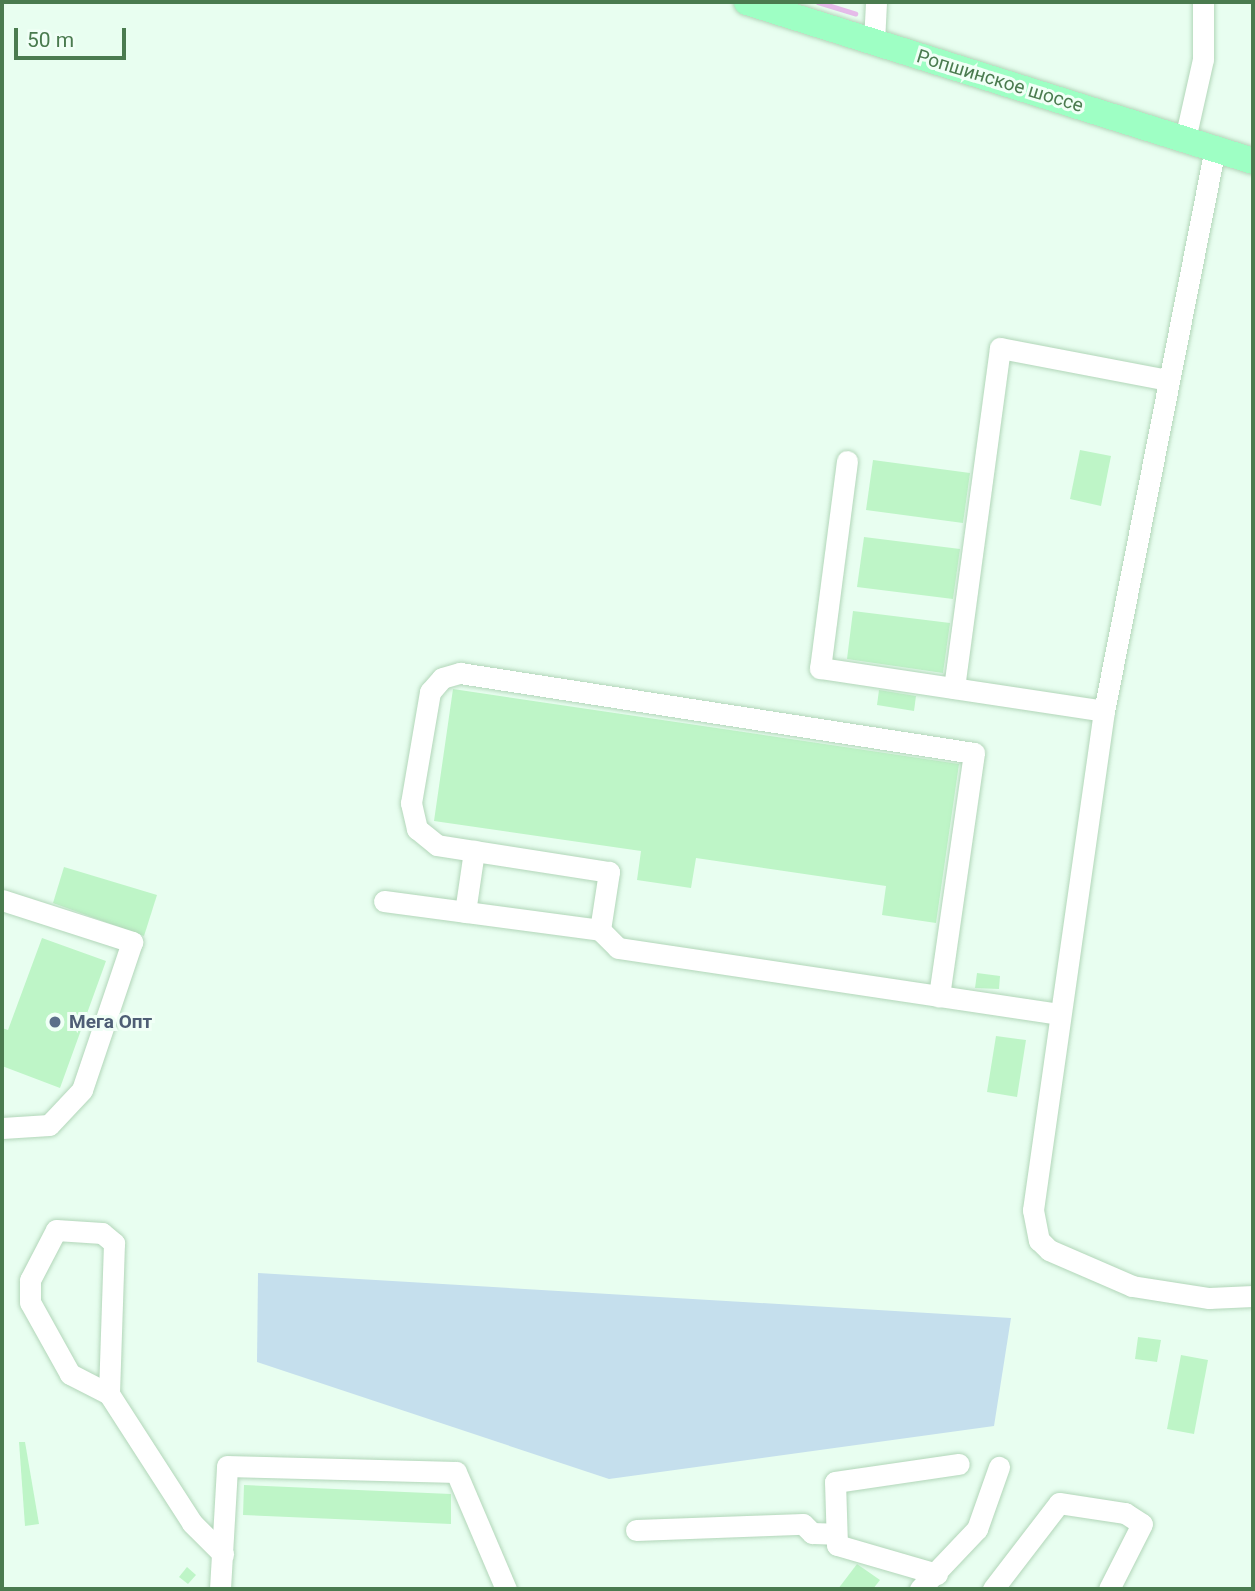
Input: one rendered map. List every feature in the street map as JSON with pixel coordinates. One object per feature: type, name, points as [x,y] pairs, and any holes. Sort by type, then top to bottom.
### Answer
[{"type":"main road","name":"Ропшинское шоссе","points":[[747,2],[1253,160]]},
{"type":"street","points":[[874,41],[876,2]]},
{"type":"street","points":[[1185,139],[1203,59],[1203,2]]},
{"type":"street","points":[[1215,148],[1104,711],[1058,1014],[1034,1226],[1049,1250],[1132,1286],[1209,1298],[1253,1296]]},
{"type":"street","points":[[954,688],[1000,348],[1168,380]]},
{"type":"street","points":[[847,461],[820,668],[1104,711]]},
{"type":"street","points":[[600,930],[609,872],[437,845],[412,817],[430,692],[450,674],[974,753],[939,996]]},
{"type":"street","points":[[465,912],[474,851]]},
{"type":"street","points":[[2,900],[132,943],[82,1090],[49,1125],[2,1129]]},
{"type":"street","points":[[384,901],[600,930],[618,948],[1058,1014]]},
{"type":"street","points":[[109,1394],[114,1243],[102,1233],[56,1230],[30,1280],[30,1302],[70,1374],[109,1394],[192,1522],[223,1554]]},
{"type":"street","points":[[937,1574],[838,1545],[835,1534],[835,1482],[959,1464]]},
{"type":"street","points":[[220,1589],[227,1466],[456,1472],[506,1589]]},
{"type":"street","points":[[920,1589],[977,1529],[999,1467]]},
{"type":"street","points":[[993,1589],[1059,1503],[1125,1513],[1142,1524],[1109,1589]]},
{"type":"street","points":[[636,1530],[803,1524],[812,1533],[835,1534]]},
{"type":"shaded area","points":[[258,1273],[1011,1318],[994,1426],[609,1479],[257,1362]]},
{"type":"building","points":[[1080,450],[1111,456],[1101,506],[1070,499]]},
{"type":"building","points":[[873,460],[970,473],[963,523],[866,510]]},
{"type":"building","points":[[864,537],[960,549],[953,599],[857,587]]},
{"type":"building","points":[[853,611],[950,623],[943,673],[847,659]]},
{"type":"building","points":[[453,689],[959,764],[936,923],[882,915],[886,886],[696,858],[691,888],[637,880],[641,851],[434,821]]},
{"type":"building","points":[[879,690],[916,696],[914,711],[877,705]]},
{"type":"building","points":[[64,867],[157,895],[144,936],[53,903]]},
{"type":"building","points":[[42,938],[106,961],[60,1088],[2,1066],[2,1028],[8,1030]]},
{"type":"building","points":[[977,973],[1000,976],[999,989],[975,988]]},
{"type":"building","points":[[996,1036],[1026,1040],[1017,1097],[987,1092]]},
{"type":"building","points":[[1138,1337],[1161,1340],[1157,1362],[1135,1359]]},
{"type":"building","points":[[1181,1355],[1208,1360],[1194,1434],[1167,1429]]},
{"type":"building","points":[[19,1442],[25,1442],[39,1524],[25,1526]]},
{"type":"building","points":[[244,1485],[451,1494],[451,1524],[243,1515]]},
{"type":"building","points":[[857,1564],[880,1580],[873,1589],[838,1589]]},
{"type":"building","points":[[187,1567],[196,1575],[188,1584],[179,1577]]},
{"type":"waterway","points":[[818,2],[855,13]]},
{"type":"place","name":"Мега Опт","points":[[55,1022]]}]
